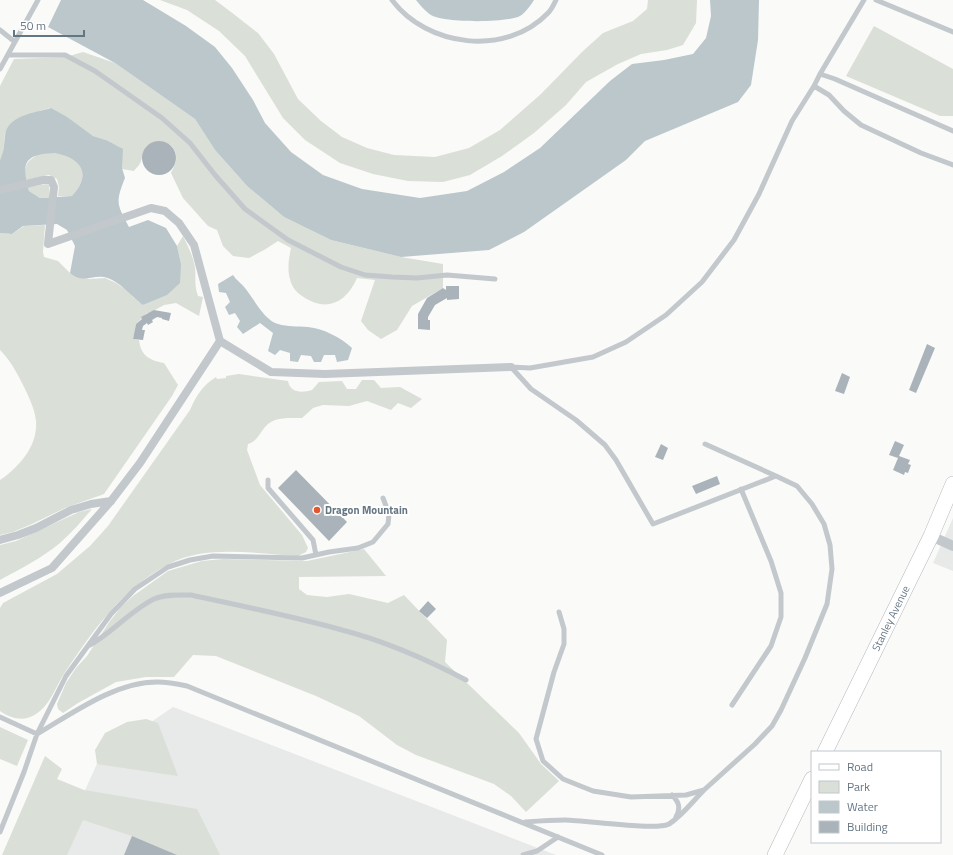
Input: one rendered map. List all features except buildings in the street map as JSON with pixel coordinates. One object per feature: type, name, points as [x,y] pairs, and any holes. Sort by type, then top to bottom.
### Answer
[{"type":"main road","name":"Stanley Avenue","points":[[825,751],[931,536],[953,484]]},
{"type":"main road","points":[[775,855],[811,781]]},
{"type":"street","points":[[0,190],[43,180],[50,180],[54,187],[48,232],[48,244],[152,208],[165,212],[179,223],[194,245],[220,340],[271,372],[325,374],[511,367]]},
{"type":"street","points":[[0,593],[52,568],[111,501],[140,463],[220,340]]},
{"type":"street","points":[[0,540],[18,536],[30,531],[71,510],[91,504],[111,501]]},
{"type":"street","points":[[931,536],[953,546]]},
{"type":"lane","points":[[0,70],[38,0]]},
{"type":"lane","points":[[392,0],[406,16],[423,28],[442,35],[467,41],[490,41],[511,36],[531,28],[549,12],[556,0]]},
{"type":"lane","points":[[511,367],[530,368],[593,357],[626,342],[666,315],[702,282],[734,240],[759,194],[792,120],[814,86],[864,0]]},
{"type":"lane","points":[[876,0],[953,32]]},
{"type":"lane","points":[[0,30],[15,42]]},
{"type":"lane","points":[[8,55],[65,55],[95,71],[162,118],[190,143],[215,175],[245,209],[288,240],[341,267],[364,275],[417,278],[448,275],[495,278]]},
{"type":"lane","points":[[820,74],[835,79],[953,131]]},
{"type":"lane","points":[[814,86],[829,95],[844,111],[861,125],[921,153],[953,165]]},
{"type":"lane","points":[[511,367],[531,389],[576,420],[605,445],[616,460],[653,524],[776,476]]},
{"type":"lane","points":[[522,822],[565,820],[634,825],[667,825],[675,820],[704,790],[755,744],[772,726],[781,710],[805,658],[827,604],[832,569],[830,545],[824,524],[812,504],[797,486],[705,444]]},
{"type":"lane","points":[[268,480],[268,488],[313,540],[316,555]]},
{"type":"lane","points":[[732,705],[771,646],[781,617],[781,593],[772,561],[741,490]]},
{"type":"lane","points":[[0,832],[24,772],[37,734],[66,676],[111,614],[135,589],[168,568],[190,560],[213,556],[302,558],[358,548],[373,542],[388,524],[389,514],[383,498]]},
{"type":"lane","points":[[88,647],[101,639],[126,616],[154,599],[171,595],[191,595],[342,630],[378,641],[431,662],[466,680]]},
{"type":"lane","points":[[559,612],[564,629],[564,644],[554,672],[536,739],[543,761],[563,779],[593,791],[631,797],[686,795],[704,790]]},
{"type":"lane","points":[[37,734],[113,690],[134,684],[157,682],[188,686],[602,855]]},
{"type":"lane","points":[[0,717],[37,734]]},
{"type":"lane","points":[[672,795],[678,801],[679,812],[675,820]]},
{"type":"lane","points":[[523,855],[537,851],[558,837]]},
{"type":"shaded area","points":[[953,518],[953,571],[933,563]]},
{"type":"shaded area","points":[[173,707],[556,855],[56,855],[100,757]]},
{"type":"green space","points":[[160,0],[215,0],[231,12],[258,33],[274,54],[298,99],[321,121],[342,137],[367,148],[394,155],[435,157],[469,148],[500,130],[541,94],[603,33],[633,21],[647,9],[648,0],[697,0],[696,23],[683,45],[667,50],[641,54],[618,64],[586,82],[566,105],[534,133],[502,156],[470,175],[443,182],[408,181],[373,174],[340,163],[305,140],[283,118],[245,56],[219,31],[187,10]]},
{"type":"green space","points":[[874,26],[953,69],[953,116],[940,116],[846,76]]},
{"type":"green space","points":[[83,52],[115,63],[195,119],[215,150],[247,186],[284,217],[331,240],[401,257],[443,264],[443,288],[412,306],[397,330],[381,339],[368,330],[361,321],[375,280],[357,278],[348,293],[342,299],[328,304],[321,304],[313,302],[302,296],[292,285],[288,267],[291,248],[278,241],[249,258],[233,256],[223,246],[217,230],[208,226],[183,198],[171,173],[176,160],[175,151],[166,142],[161,141],[149,145],[145,150],[140,164],[134,171],[122,169],[106,140],[93,136],[50,108],[40,111],[5,133],[3,156],[0,160],[0,86],[14,59],[66,57]]},
{"type":"green space","points":[[41,153],[64,154],[79,163],[82,168],[82,179],[80,185],[72,196],[58,196],[59,187],[57,179],[49,175],[26,180],[26,166],[30,160]]},
{"type":"green space","points":[[49,185],[49,197],[40,198],[29,191],[28,187]]},
{"type":"green space","points":[[45,225],[44,257],[58,261],[70,273],[89,279],[105,278],[116,283],[131,293],[133,297],[143,305],[166,295],[181,265],[177,246],[183,236],[194,263],[198,296],[203,297],[199,316],[176,303],[164,305],[148,314],[147,313],[136,324],[133,339],[139,340],[144,354],[150,359],[164,363],[178,385],[172,396],[104,494],[65,508],[13,532],[0,535],[0,480],[14,469],[26,455],[34,439],[36,421],[31,402],[20,379],[10,362],[0,350],[0,233],[12,234],[24,226]]},
{"type":"green space","points":[[239,374],[288,381],[291,388],[301,392],[312,390],[319,382],[342,381],[347,389],[356,389],[362,380],[374,380],[381,388],[400,387],[422,399],[411,408],[398,403],[391,410],[367,401],[349,406],[323,405],[313,408],[302,418],[274,420],[266,426],[253,442],[248,444],[247,450],[260,485],[302,535],[308,548],[306,552],[298,556],[249,552],[216,552],[199,554],[169,564],[136,586],[108,613],[84,644],[62,677],[45,707],[41,711],[23,719],[13,718],[0,711],[0,608],[3,603],[57,574],[90,546],[108,526],[190,410],[197,396],[204,387],[216,377],[217,379],[226,378],[226,376]]},
{"type":"green space","points":[[92,509],[69,535],[46,554],[0,580],[0,545],[16,541],[79,512]]},
{"type":"green space","points":[[364,549],[386,576],[299,577],[299,589],[307,595],[327,597],[349,594],[388,603],[404,595],[447,640],[445,662],[519,733],[541,764],[559,781],[526,812],[511,796],[494,784],[416,755],[397,745],[359,716],[316,696],[216,656],[193,655],[174,677],[146,677],[116,682],[63,713],[58,709],[57,704],[66,683],[121,607],[133,596],[168,571],[202,561],[223,559],[307,561]]},
{"type":"green space","points":[[146,719],[158,723],[178,776],[97,764],[95,750],[105,733],[127,722]]},
{"type":"green space","points":[[0,727],[28,740],[17,766],[0,759]]},
{"type":"green space","points":[[45,756],[62,769],[57,779],[84,790],[197,809],[220,855],[177,855],[132,836],[83,820],[67,855],[2,855]]},
{"type":"water","points":[[61,0],[143,0],[186,26],[215,47],[232,68],[253,100],[265,123],[291,152],[323,175],[362,189],[420,198],[467,191],[504,172],[540,148],[610,81],[632,64],[664,60],[693,54],[706,38],[711,16],[710,0],[759,0],[758,40],[751,85],[738,102],[645,141],[626,160],[524,232],[489,250],[401,257],[331,240],[284,217],[247,186],[215,150],[195,119],[115,63],[48,27]]},
{"type":"water","points":[[416,0],[534,0],[526,11],[520,16],[502,20],[461,21],[438,18],[431,15]]},
{"type":"water","points":[[51,108],[67,117],[93,136],[106,140],[123,149],[122,168],[125,178],[120,193],[119,203],[129,227],[148,220],[166,228],[177,246],[181,264],[180,283],[167,295],[143,305],[120,285],[110,279],[99,277],[83,279],[70,273],[75,246],[67,230],[57,224],[23,226],[12,234],[0,233],[0,160],[7,129],[16,119]],"holes":[[[55,153],[64,155],[78,163],[83,174],[82,181],[72,196],[40,198],[29,191],[25,173],[27,162],[37,155]]]},
{"type":"water","points":[[233,275],[245,288],[264,314],[273,322],[285,326],[314,328],[332,334],[352,348],[348,360],[337,362],[335,355],[324,355],[321,362],[314,362],[311,356],[301,355],[298,362],[290,361],[290,353],[280,350],[275,355],[268,351],[273,333],[260,323],[243,334],[237,327],[240,321],[235,313],[229,315],[225,307],[230,302],[226,293],[219,292],[218,284]]},
{"type":"place","name":"Dragon Mountain","points":[[317,510]]}]
